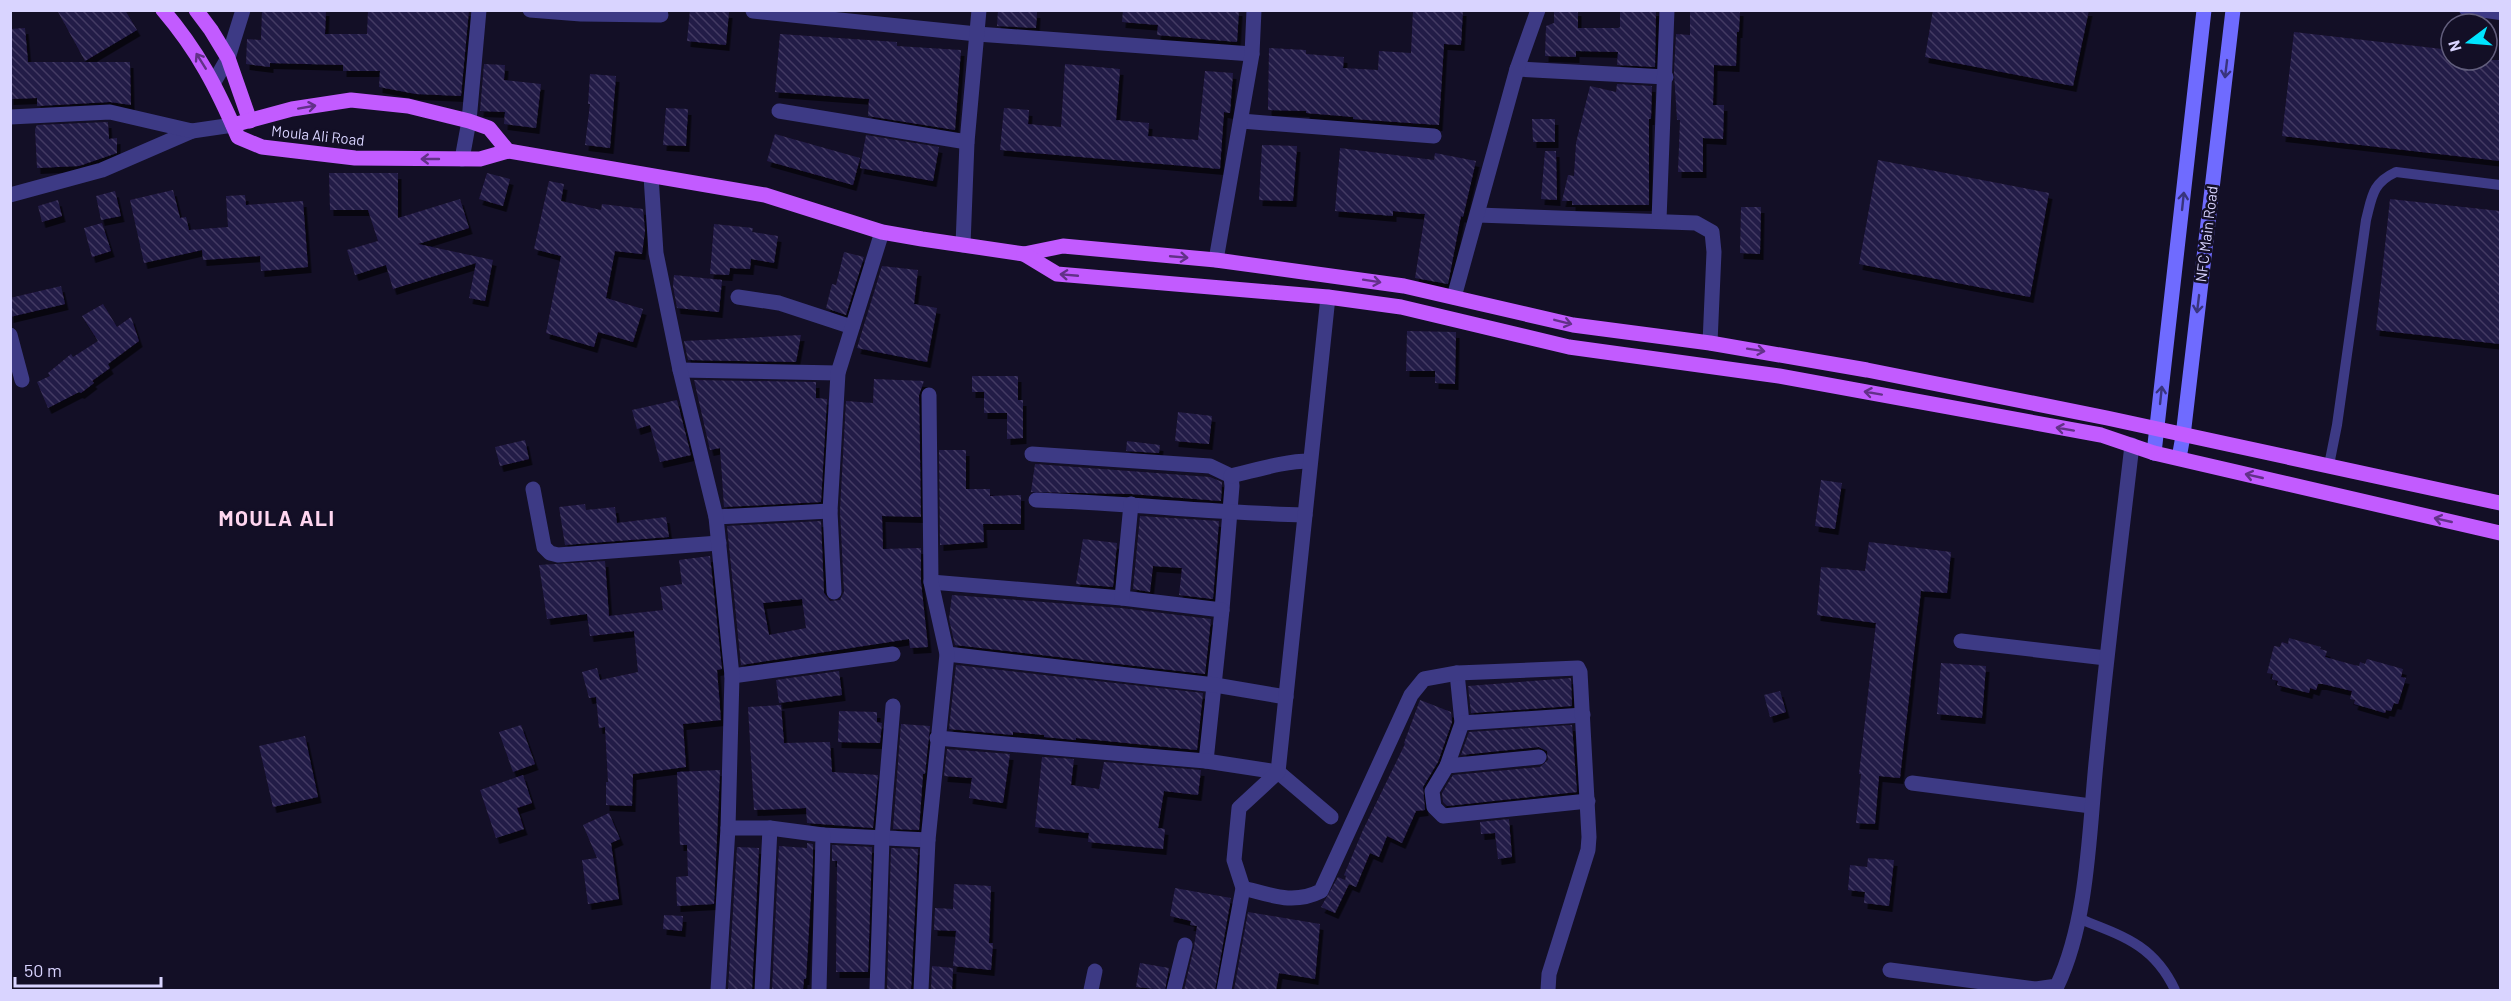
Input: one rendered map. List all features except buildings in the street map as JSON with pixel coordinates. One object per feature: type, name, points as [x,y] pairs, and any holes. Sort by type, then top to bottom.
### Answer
[{"type":"main road","name":"Moula Ali Road","points":[[163,10],[196,52],[214,82],[238,137],[262,147],[355,158],[480,159],[508,151]]},
{"type":"main road","name":"Moula Ali Road","points":[[196,10],[228,58],[250,121]]},
{"type":"main road","name":"NFC Main Road","points":[[2154,453],[2204,10]]},
{"type":"main road","name":"NFC Main Road","points":[[2179,458],[2232,10]]},
{"type":"main road","points":[[232,125],[292,110],[351,100],[408,106],[468,121],[489,129],[508,151],[765,195],[882,232],[1024,254],[1063,246],[1216,260],[1366,280],[1454,297],[1573,325],[1710,343],[1867,370],[2500,502]]},
{"type":"main road","points":[[1024,254],[1057,274],[1328,297],[1401,307],[1569,347],[1779,376],[2101,435],[2154,453],[2500,533]]},
{"type":"street","points":[[214,82],[228,58],[243,10]]},
{"type":"street","points":[[462,159],[479,10]]},
{"type":"street","points":[[530,10],[661,15]]},
{"type":"street","points":[[963,245],[967,142],[979,10]]},
{"type":"street","points":[[1216,260],[1252,54],[1254,10]]},
{"type":"street","points":[[1454,297],[1517,69],[1538,10]]},
{"type":"street","points":[[1659,220],[1667,10]]},
{"type":"street","points":[[753,11],[977,34],[1252,54]]},
{"type":"street","points":[[1517,69],[1666,77]]},
{"type":"street","points":[[780,111],[967,142]]},
{"type":"street","points":[[10,117],[110,112],[192,131]]},
{"type":"street","points":[[1241,121],[1434,136]]},
{"type":"street","points":[[10,195],[75,179],[110,167],[192,131],[232,125]]},
{"type":"street","points":[[651,176],[656,253],[680,370],[716,517],[732,676],[728,828],[718,990]]},
{"type":"street","points":[[1478,215],[1696,223],[1712,232],[1714,252],[1710,343]]},
{"type":"street","points":[[834,592],[830,511],[838,373],[882,232]]},
{"type":"street","points":[[738,297],[779,303],[852,327]]},
{"type":"street","points":[[1224,990],[1243,888],[1234,860],[1239,808],[1278,772],[1328,297]]},
{"type":"street","points":[[10,335],[22,380]]},
{"type":"street","points":[[680,370],[838,373]]},
{"type":"street","points":[[921,990],[928,840],[947,654],[931,582],[929,395]]},
{"type":"street","points":[[1890,970],[2036,989],[2057,986],[2064,971],[2080,919],[2106,658],[2132,445]]},
{"type":"street","points":[[1032,454],[1210,466],[1231,476],[1275,467],[1291,461],[1310,461]]},
{"type":"street","points":[[1206,761],[1222,610],[1231,476]]},
{"type":"street","points":[[533,489],[544,547],[550,553],[558,555],[719,543]]},
{"type":"street","points":[[1036,500],[1131,504],[1230,514],[1305,515]]},
{"type":"street","points":[[1122,598],[1131,504]]},
{"type":"street","points":[[716,517],[830,511]]},
{"type":"street","points":[[931,582],[1122,598],[1222,610]]},
{"type":"street","points":[[1961,641],[2106,658]]},
{"type":"street","points":[[732,676],[893,654]]},
{"type":"street","points":[[947,654],[1215,685],[1286,697]]},
{"type":"street","points":[[1243,888],[1292,899],[1307,898],[1321,891],[1411,695],[1424,679],[1457,673],[1578,668],[1588,801],[1588,850],[1555,953],[1549,975],[1548,990]]},
{"type":"street","points":[[1457,673],[1462,723],[1447,766],[1432,791],[1434,807],[1443,816],[1588,801]]},
{"type":"street","points":[[877,990],[882,838],[893,706]]},
{"type":"street","points":[[1462,723],[1583,715]]},
{"type":"street","points":[[937,738],[1206,761],[1278,772],[1331,817]]},
{"type":"street","points":[[1447,766],[1539,757]]},
{"type":"street","points":[[1912,783],[2091,806]]},
{"type":"street","points":[[728,828],[770,828],[823,835],[928,840]]},
{"type":"street","points":[[762,990],[770,828]]},
{"type":"street","points":[[819,990],[823,835]]},
{"type":"street","points":[[1174,990],[1185,945]]},
{"type":"street","points":[[1091,990],[1095,971]]},
{"type":"lane","points":[[2464,10],[2500,15]]},
{"type":"lane","points":[[2329,465],[2366,220],[2374,189],[2384,178],[2396,172],[2500,185]]},
{"type":"lane","points":[[2080,919],[2134,941],[2163,968],[2175,990]]},
{"type":"district","name":"MOULA ALI","points":[[277,517]]}]
